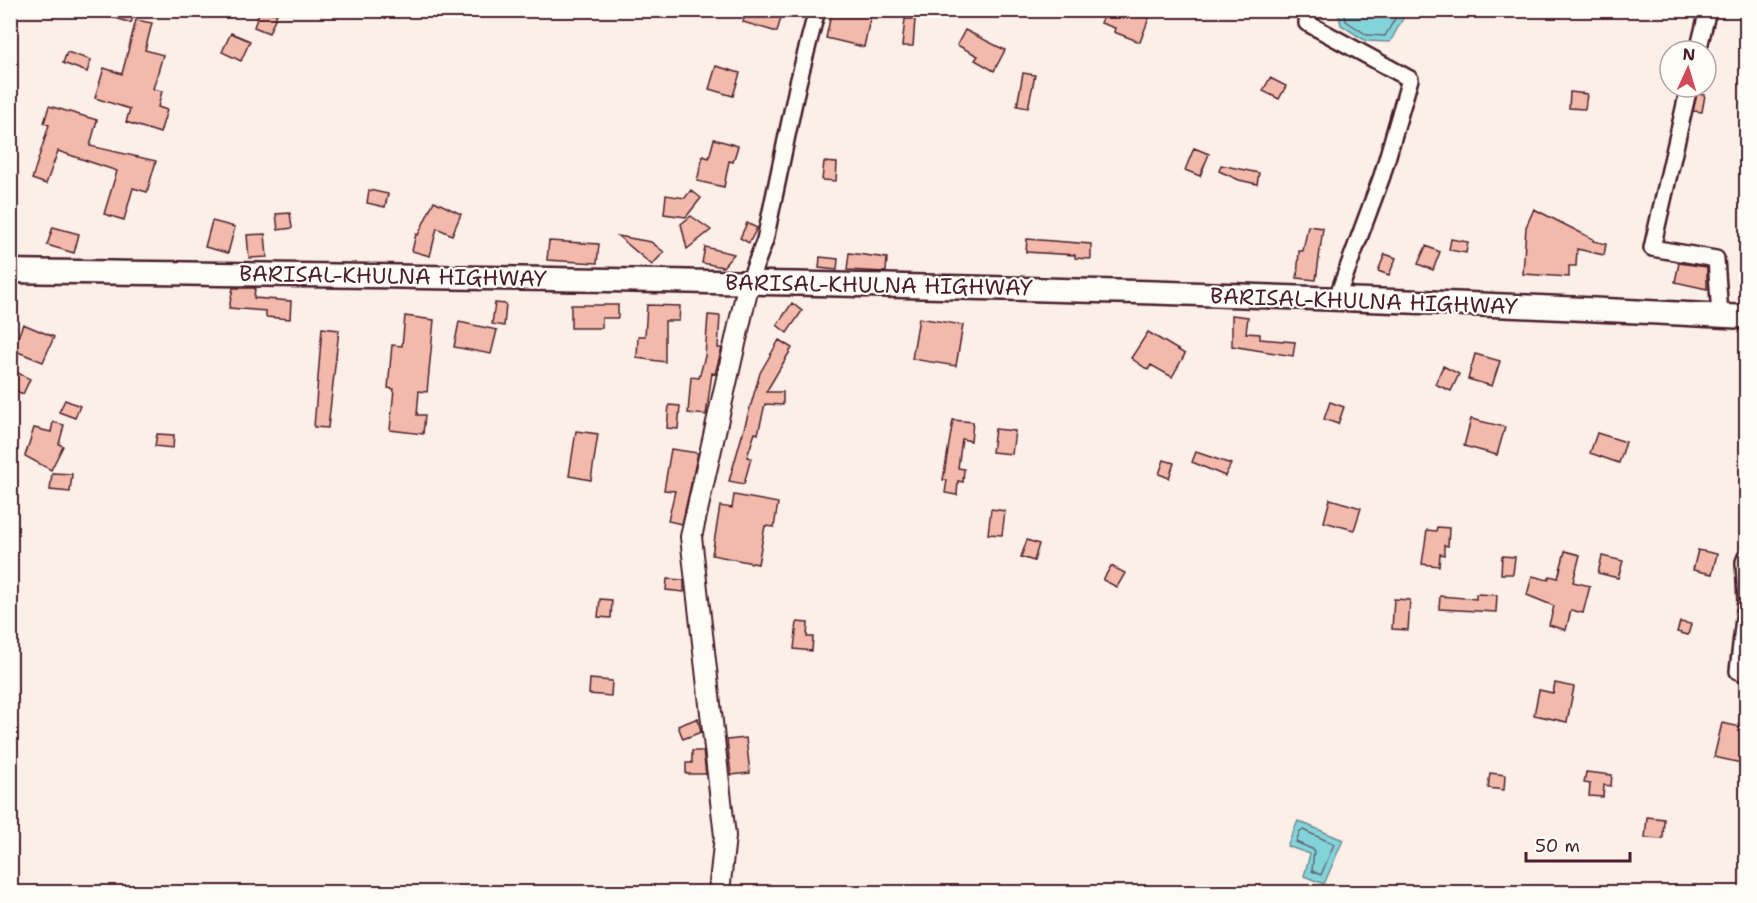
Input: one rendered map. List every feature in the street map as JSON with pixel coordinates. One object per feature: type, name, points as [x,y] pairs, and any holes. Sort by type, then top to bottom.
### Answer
[{"type":"highway","name":"BARISAL-KHULNA HIGHWAY","points":[[10,271],[749,282],[1336,300],[1746,317]]},
{"type":"main road","points":[[720,892],[725,836],[691,537],[749,282]]},
{"type":"street","points":[[749,282],[765,240],[798,83],[817,10]]},
{"type":"street","points":[[1308,10],[1307,23],[1410,79],[1382,176],[1336,300]]},
{"type":"street","points":[[1701,39],[1708,10]]},
{"type":"street","points":[[1686,99],[1652,248],[1716,259],[1720,315]]},
{"type":"street","points":[[1746,556],[1744,562],[1746,600],[1738,671],[1746,674]]},
{"type":"water","points":[[1338,10],[1407,11],[1390,42],[1366,41],[1341,25]]},
{"type":"water","points":[[1298,821],[1343,840],[1324,884],[1304,876],[1310,854],[1287,846]]},
{"type":"building","points":[[100,10],[135,10],[131,23],[100,13]]},
{"type":"building","points":[[260,10],[277,14],[269,33],[254,27]]},
{"type":"building","points":[[746,10],[783,10],[777,32],[743,22]]},
{"type":"building","points":[[832,10],[872,10],[864,47],[826,38]]},
{"type":"building","points":[[1106,10],[1152,10],[1140,42],[1114,32],[1115,28],[1101,23]]},
{"type":"building","points":[[905,19],[915,19],[913,46],[902,46]]},
{"type":"building","points":[[136,20],[152,23],[145,50],[163,55],[153,89],[162,91],[158,107],[167,110],[160,133],[126,122],[130,109],[95,98],[104,68],[122,74]]},
{"type":"building","points":[[965,30],[1005,50],[994,71],[975,60],[978,56],[957,45]]},
{"type":"building","points":[[231,33],[250,41],[241,61],[222,52]]},
{"type":"building","points":[[67,52],[91,60],[87,72],[63,63]]},
{"type":"building","points":[[716,66],[740,73],[733,96],[709,89]]},
{"type":"building","points":[[1023,73],[1035,75],[1028,108],[1017,106]]},
{"type":"building","points":[[1270,78],[1286,86],[1279,99],[1263,91]]},
{"type":"building","points":[[1570,92],[1587,94],[1585,109],[1569,108]]},
{"type":"building","points":[[1696,99],[1704,99],[1702,112],[1693,111]]},
{"type":"building","points":[[49,106],[97,120],[90,146],[156,161],[147,192],[133,188],[124,220],[104,214],[117,171],[58,151],[46,184],[32,179],[49,125],[44,123]]},
{"type":"building","points":[[714,139],[738,146],[733,162],[729,161],[724,187],[697,181],[703,156],[709,158]]},
{"type":"building","points":[[1194,148],[1209,154],[1200,176],[1185,170]]},
{"type":"building","points":[[824,162],[837,163],[836,181],[822,180]]},
{"type":"building","points":[[1221,165],[1259,173],[1257,184],[1239,180],[1219,171]]},
{"type":"building","points":[[369,190],[388,194],[385,207],[367,203]]},
{"type":"building","points":[[691,190],[701,198],[686,217],[664,214],[666,195],[685,198]]},
{"type":"building","points":[[434,201],[461,214],[452,235],[437,228],[430,256],[412,251],[416,234],[418,235]]},
{"type":"building","points":[[1534,209],[1593,241],[1606,244],[1604,255],[1577,249],[1576,266],[1569,266],[1569,277],[1523,274],[1526,227]]},
{"type":"building","points":[[290,213],[292,228],[278,230],[276,214]]},
{"type":"building","points":[[691,216],[711,230],[687,249],[681,224]]},
{"type":"building","points":[[212,221],[235,227],[228,253],[205,247]]},
{"type":"building","points":[[747,223],[757,228],[749,243],[740,238]]},
{"type":"building","points":[[1308,226],[1323,228],[1316,280],[1297,278],[1299,251],[1303,251]]},
{"type":"building","points":[[53,227],[79,234],[74,253],[47,245]]},
{"type":"building","points":[[265,234],[267,257],[249,258],[247,235]]},
{"type":"building","points":[[618,236],[651,242],[664,252],[652,265]]},
{"type":"building","points":[[1027,239],[1091,244],[1091,259],[1075,258],[1075,255],[1026,252]]},
{"type":"building","points":[[1451,239],[1468,242],[1466,253],[1449,250]]},
{"type":"building","points":[[549,241],[599,244],[597,263],[547,260]]},
{"type":"building","points":[[1426,246],[1440,252],[1433,270],[1418,264]]},
{"type":"building","points":[[705,247],[734,254],[723,267],[702,263]]},
{"type":"building","points":[[849,253],[887,258],[886,272],[847,270]]},
{"type":"building","points":[[1385,254],[1396,258],[1389,275],[1378,271]]},
{"type":"building","points":[[820,257],[838,259],[837,270],[819,268]]},
{"type":"building","points":[[1679,263],[1707,267],[1707,289],[1675,282]]},
{"type":"building","points":[[233,288],[255,288],[254,298],[291,301],[290,319],[266,317],[266,311],[229,308]]},
{"type":"building","points":[[495,303],[506,304],[504,326],[492,324]]},
{"type":"building","points":[[792,303],[802,311],[787,333],[777,325]]},
{"type":"building","points":[[571,305],[618,305],[618,318],[602,318],[602,328],[571,328]]},
{"type":"building","points":[[647,305],[680,306],[679,321],[665,321],[665,362],[637,358],[638,336],[645,336]]},
{"type":"building","points":[[708,315],[720,316],[718,348],[722,348],[715,374],[712,373],[706,415],[688,413],[691,377],[699,378],[705,356]]},
{"type":"building","points":[[1232,315],[1248,317],[1246,333],[1260,334],[1260,339],[1295,342],[1293,356],[1232,346]]},
{"type":"building","points":[[405,316],[434,320],[427,392],[419,391],[417,415],[425,415],[423,434],[390,430],[394,389],[388,388],[392,345],[402,346]]},
{"type":"building","points":[[919,318],[963,325],[956,366],[912,359]]},
{"type":"building","points":[[459,322],[497,330],[491,354],[454,347]]},
{"type":"building","points":[[23,324],[54,337],[43,362],[13,350]]},
{"type":"building","points":[[322,328],[339,330],[328,428],[314,427]]},
{"type":"building","points":[[1148,332],[1185,354],[1172,377],[1151,365],[1148,370],[1131,358]]},
{"type":"building","points":[[779,340],[792,348],[766,392],[783,392],[783,405],[765,404],[758,434],[755,433],[747,457],[751,458],[744,484],[729,481],[760,373]]},
{"type":"building","points":[[1475,354],[1500,361],[1492,386],[1468,379]]},
{"type":"building","points":[[1443,366],[1459,374],[1451,391],[1435,384]]},
{"type":"building","points":[[10,369],[30,379],[23,394],[10,388]]},
{"type":"building","points":[[65,400],[80,406],[75,418],[59,412]]},
{"type":"building","points":[[1330,402],[1344,407],[1338,424],[1324,419]]},
{"type":"building","points":[[669,405],[680,406],[678,429],[667,428]]},
{"type":"building","points":[[1471,419],[1505,427],[1497,455],[1464,446]]},
{"type":"building","points":[[953,420],[973,422],[971,441],[962,439],[958,468],[964,469],[963,482],[958,481],[957,495],[945,493],[947,480],[943,480]]},
{"type":"building","points":[[53,422],[64,425],[59,444],[63,446],[51,470],[25,456],[34,428],[51,432]]},
{"type":"building","points":[[995,429],[1015,431],[1012,454],[992,452]]},
{"type":"building","points":[[576,431],[598,434],[591,480],[569,476]]},
{"type":"building","points":[[1597,433],[1626,442],[1619,463],[1590,453]]},
{"type":"building","points":[[157,434],[174,435],[173,448],[155,446]]},
{"type":"building","points":[[671,449],[698,453],[682,524],[668,521],[675,491],[664,490]]},
{"type":"building","points":[[1196,452],[1231,464],[1225,476],[1192,462]]},
{"type":"building","points":[[1164,460],[1174,463],[1169,478],[1159,474]]},
{"type":"building","points":[[52,473],[72,474],[70,492],[50,490]]},
{"type":"building","points":[[734,495],[778,503],[774,527],[765,526],[758,564],[712,555],[720,506],[732,508]]},
{"type":"building","points":[[1330,499],[1361,508],[1354,530],[1324,522]]},
{"type":"building","points":[[991,509],[1005,511],[1002,535],[988,534]]},
{"type":"building","points":[[1437,527],[1449,528],[1448,546],[1444,545],[1444,555],[1440,554],[1439,566],[1422,564],[1427,530],[1436,531]]},
{"type":"building","points":[[1027,540],[1039,544],[1034,561],[1021,557]]},
{"type":"building","points":[[1698,550],[1717,554],[1712,574],[1693,570]]},
{"type":"building","points":[[1565,551],[1580,555],[1573,582],[1590,586],[1583,613],[1571,610],[1566,630],[1549,625],[1554,606],[1527,595],[1532,576],[1548,580],[1550,576],[1558,578]]},
{"type":"building","points":[[1502,556],[1515,557],[1513,574],[1501,574]]},
{"type":"building","points":[[1602,556],[1623,561],[1618,578],[1598,573]]},
{"type":"building","points":[[1111,566],[1125,573],[1117,587],[1103,580]]},
{"type":"building","points":[[667,579],[684,580],[684,592],[666,590]]},
{"type":"building","points":[[1476,594],[1497,595],[1496,612],[1439,609],[1440,596],[1476,599]]},
{"type":"building","points":[[600,599],[612,600],[611,618],[598,617]]},
{"type":"building","points":[[1394,599],[1410,600],[1408,630],[1392,629]]},
{"type":"building","points":[[797,622],[808,623],[807,637],[813,637],[812,651],[794,649]]},
{"type":"building","points":[[1680,622],[1691,624],[1688,635],[1677,632]]},
{"type":"building","points":[[590,679],[612,681],[611,696],[589,694]]},
{"type":"building","points":[[1555,683],[1574,687],[1567,722],[1534,715],[1539,690],[1553,693]]},
{"type":"building","points":[[698,718],[701,732],[683,739],[678,726]]},
{"type":"building","points":[[1722,723],[1746,728],[1746,764],[1714,757]]},
{"type":"building","points":[[746,738],[750,773],[731,775],[727,740]]},
{"type":"building","points":[[692,751],[703,751],[706,774],[686,774],[686,763],[692,763]]},
{"type":"building","points":[[1586,772],[1612,775],[1611,786],[1604,785],[1603,797],[1589,796],[1590,784],[1584,783]]},
{"type":"building","points":[[1490,773],[1505,775],[1504,790],[1488,788]]},
{"type":"building","points":[[1647,817],[1664,819],[1663,839],[1645,838]]}]
